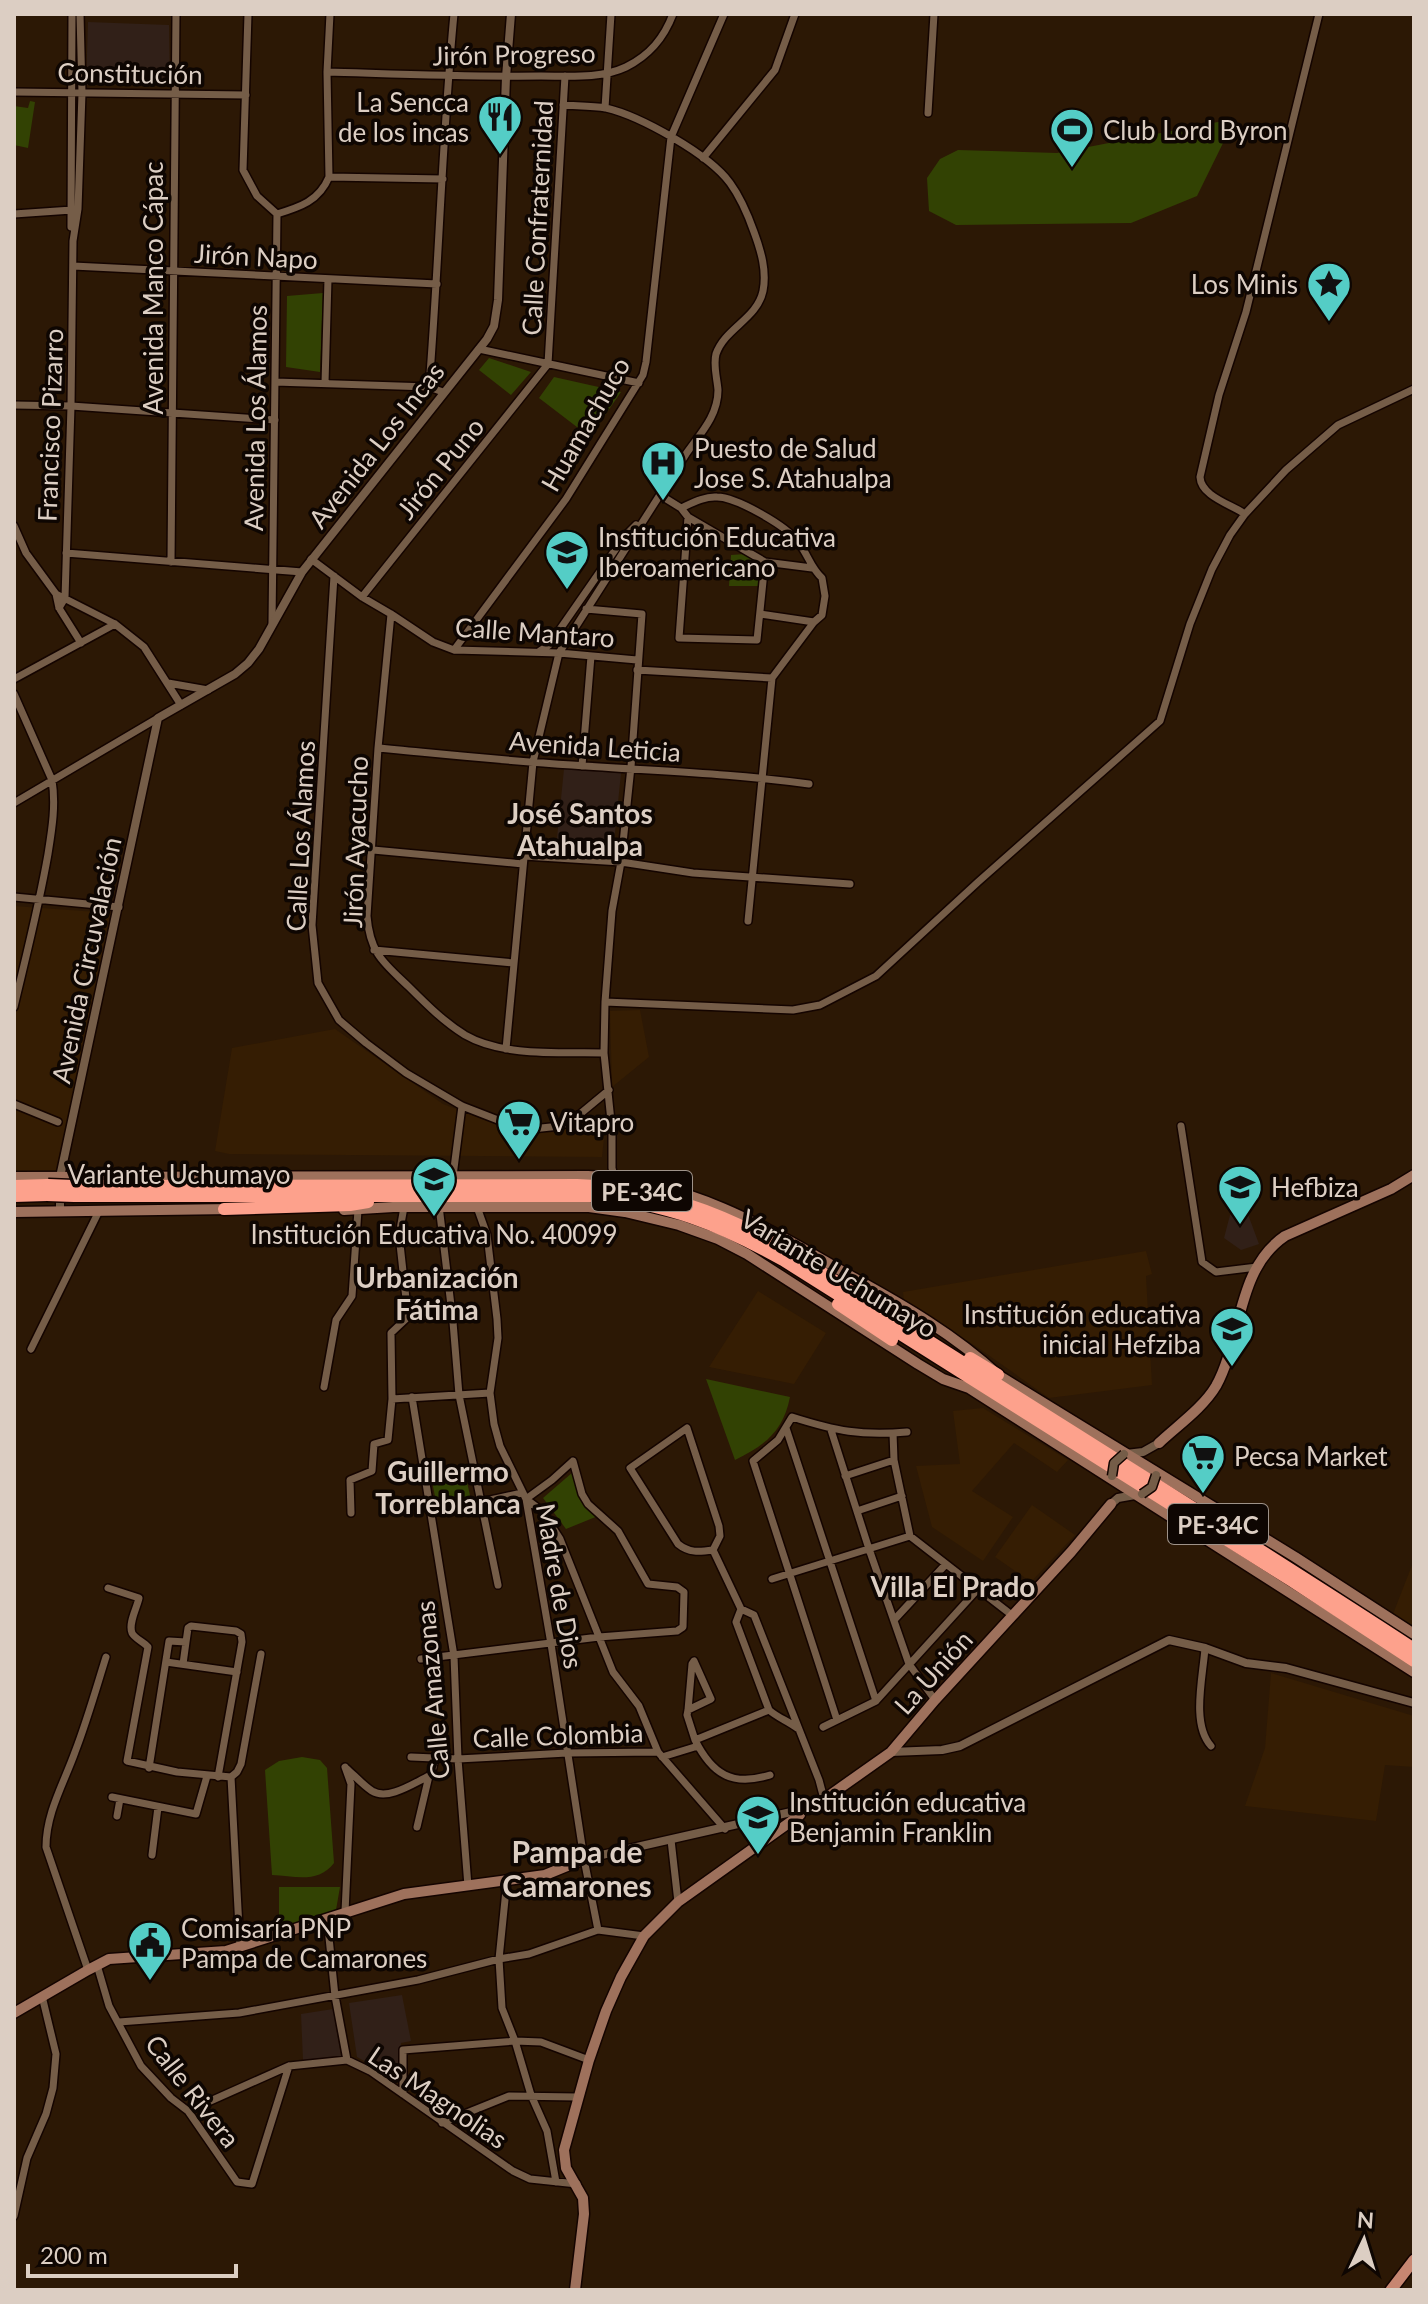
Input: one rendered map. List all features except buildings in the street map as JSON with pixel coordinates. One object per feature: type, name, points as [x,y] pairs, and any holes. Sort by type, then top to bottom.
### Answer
[{"type":"highway","name":"Variante Uchumayo","points":[[74,1191],[577,1185],[630,1189],[699,1207],[786,1249],[1414,1649]]},
{"type":"highway","name":"Variante Uchumayo","points":[[14,1186],[48,1190],[400,1201],[558,1194],[647,1204],[681,1213],[731,1232],[783,1260],[1414,1661]]},
{"type":"highway","name":"Variante Uchumayo","points":[[14,1196],[48,1190]]},
{"type":"highway","points":[[224,1209],[400,1201]]},
{"type":"highway","points":[[813,1279],[818,1288],[851,1314],[969,1388]]},
{"type":"highway","points":[[844,1287],[875,1299],[998,1375]]},
{"type":"main road","points":[[1159,1443],[1215,1387],[1257,1267],[1275,1243],[1391,1189],[1414,1175]]},
{"type":"main road","name":"Variante Uchumayo","points":[[14,1177],[611,1177],[690,1195],[755,1222],[878,1291],[961,1343],[998,1375],[1295,1557],[1414,1634]]},
{"type":"main road","points":[[14,1212],[358,1210],[400,1201],[439,1206],[607,1207],[679,1225],[729,1244],[778,1271],[876,1339],[953,1384],[969,1388],[1414,1672]]},
{"type":"main road","name":"La Unión","points":[[575,2290],[583,2198],[566,2168],[564,2150],[589,2060],[621,1977],[644,1936],[678,1902],[800,1815],[800,1810],[824,1799],[891,1752],[1111,1504]]},
{"type":"main road","points":[[14,2013],[109,1959],[215,1953],[404,1894],[545,1875],[584,1859]]},
{"type":"main road","points":[[1391,2290],[1414,2260]]},
{"type":"street","name":"Francisco Pizarro","points":[[72,14],[74,209]]},
{"type":"street","name":"Francisco Pizarro","points":[[59,608],[65,598],[73,266],[70,224],[74,209],[82,93],[80,14]]},
{"type":"street","name":"Avenida Manco Cápac","points":[[171,562],[176,14]]},
{"type":"street","points":[[248,14],[243,170],[257,196],[277,214],[307,204],[325,187],[329,177],[327,72],[330,14]]},
{"type":"street","points":[[429,387],[454,14]]},
{"type":"street","name":"Avenida Los Incas","points":[[14,803],[208,690],[248,663],[311,559],[479,349],[494,326],[498,300],[511,14]]},
{"type":"street","points":[[605,108],[611,14]]},
{"type":"street","name":"Jirón Progreso","points":[[327,72],[506,77],[606,74],[626,67],[648,53],[665,34],[673,14]]},
{"type":"street","name":"Huamachuco","points":[[454,650],[566,499],[639,383],[646,362],[671,137],[724,14]]},
{"type":"street","points":[[703,158],[775,70],[795,14]]},
{"type":"street","points":[[928,113],[934,14]]},
{"type":"street","points":[[1245,514],[1206,492],[1200,485],[1200,477],[1219,395],[1246,312],[1319,14]]},
{"type":"street","name":"Calle Confraternidad","points":[[548,364],[565,76]]},
{"type":"street","name":"Constitución","points":[[14,92],[246,95]]},
{"type":"street","points":[[506,1049],[533,762],[559,653],[645,516],[709,422],[718,392],[715,358],[719,348],[758,305],[765,274],[761,251],[747,212],[728,180],[703,158],[642,121],[605,108],[563,105]]},
{"type":"street","points":[[329,177],[443,179]]},
{"type":"street","points":[[14,214],[74,209]]},
{"type":"street","name":"Avenida Los Álamos","points":[[272,623],[277,214]]},
{"type":"street","name":"Jirón Napo","points":[[73,266],[437,284]]},
{"type":"street","points":[[325,383],[328,279]]},
{"type":"street","points":[[479,349],[639,383]]},
{"type":"street","name":"Jirón Puno","points":[[362,597],[548,364]]},
{"type":"street","points":[[275,382],[429,387],[443,392]]},
{"type":"street","points":[[605,1002],[809,1009],[876,976],[1160,721],[1190,624],[1212,569],[1245,514],[1286,470],[1338,425],[1414,389]]},
{"type":"street","points":[[14,405],[275,420]]},
{"type":"street","points":[[660,495],[681,508],[688,517],[765,562],[812,568]]},
{"type":"street","points":[[681,508],[713,496],[746,505],[797,540],[812,568],[822,578],[825,596],[822,615],[772,678],[748,921]]},
{"type":"street","points":[[518,652],[540,651],[549,645],[624,537],[645,516]]},
{"type":"street","points":[[688,517],[679,638],[757,640],[765,562]]},
{"type":"street","points":[[14,526],[26,553],[56,594],[59,608],[81,643]]},
{"type":"street","points":[[66,553],[302,572]]},
{"type":"street","name":"Calle Mantaro","points":[[311,559],[362,597],[433,642],[454,650],[559,653],[637,665],[772,678]]},
{"type":"street","name":"Calle Los Álamos","points":[[334,576],[312,925],[318,983],[339,1020],[406,1073],[462,1106],[498,1120],[532,1129],[560,1126],[574,1119],[609,1090]]},
{"type":"street","points":[[56,594],[115,624],[144,647],[181,705]]},
{"type":"street","points":[[586,609],[642,614],[631,767],[621,862],[612,911],[605,1002],[604,1053],[612,1131],[607,1207]]},
{"type":"street","name":"Jirón Ayacucho","points":[[391,614],[367,916],[374,950],[440,1018],[467,1036],[506,1049],[604,1053]]},
{"type":"street","points":[[760,614],[814,622]]},
{"type":"street","points":[[14,679],[115,624]]},
{"type":"street","points":[[582,766],[591,656]]},
{"type":"street","points":[[168,683],[208,690]]},
{"type":"street","points":[[14,694],[52,780],[54,794],[41,898],[14,1007]]},
{"type":"street","name":"Avenida Circuvalación","points":[[60,1211],[60,1177],[158,718]]},
{"type":"street","name":"Avenida Leticia","points":[[378,748],[809,784]]},
{"type":"street","points":[[373,850],[524,860],[621,862],[693,873],[850,884]]},
{"type":"street","points":[[14,897],[119,907]]},
{"type":"street","points":[[374,950],[514,963]]},
{"type":"street","points":[[14,1104],[58,1122]]},
{"type":"street","points":[[453,1176],[462,1106]]},
{"type":"street","points":[[1181,1126],[1202,1262],[1216,1272],[1257,1267]]},
{"type":"street","points":[[351,1513],[350,1480],[372,1471],[374,1444],[388,1440],[392,1399],[391,1333],[408,1317],[399,1235],[400,1201]]},
{"type":"street","points":[[439,1206],[459,1395],[498,1585]]},
{"type":"street","name":"Madre de Dios","points":[[477,1207],[487,1235],[498,1338],[490,1393],[494,1424],[500,1446],[524,1496],[598,1930]]},
{"type":"street","points":[[324,1387],[336,1320],[352,1296],[358,1210]]},
{"type":"street","points":[[31,1349],[99,1211]]},
{"type":"street","points":[[405,1287],[490,1274]]},
{"type":"street","points":[[392,1399],[490,1393]]},
{"type":"street","name":"Calle Amazonas","points":[[412,1397],[454,1656],[468,1886]]},
{"type":"street","points":[[837,1720],[753,1461],[770,1448],[792,1417],[831,1430],[874,1435],[907,1432]]},
{"type":"street","points":[[687,1428],[719,1526],[720,1536],[713,1550],[694,1552],[678,1544],[630,1468],[687,1428]]},
{"type":"street","points":[[786,1428],[876,1701]]},
{"type":"street","points":[[831,1430],[909,1664],[935,1700]]},
{"type":"street","points":[[893,1433],[894,1460],[910,1536],[1013,1616]]},
{"type":"street","points":[[1111,1504],[1114,1496],[1114,1463],[1124,1454],[1143,1452],[1159,1443]]},
{"type":"street","points":[[1111,1504],[1118,1498],[1139,1494],[1152,1487],[1156,1474],[1151,1457],[1159,1443]]},
{"type":"street","points":[[845,1476],[894,1460]]},
{"type":"street","points":[[421,1659],[599,1637],[677,1631],[683,1627],[684,1592],[677,1587],[648,1584],[618,1531],[588,1504],[573,1461],[552,1480],[524,1496],[481,1500],[431,1513]]},
{"type":"street","points":[[524,1496],[542,1511],[560,1539],[613,1672],[639,1706],[660,1754],[725,1829]]},
{"type":"street","points":[[857,1511],[902,1496]]},
{"type":"street","points":[[772,1579],[910,1536]]},
{"type":"street","points":[[713,1550],[741,1609],[754,1615],[824,1799]]},
{"type":"street","points":[[894,1620],[946,1564]]},
{"type":"street","points":[[108,1588],[139,1598],[131,1632],[148,1647],[127,1758],[129,1763],[231,1777],[241,1764],[261,1654]]},
{"type":"street","points":[[823,1727],[876,1701],[978,1589]]},
{"type":"street","points":[[741,1609],[736,1622],[769,1710],[799,1729]]},
{"type":"street","points":[[183,1664],[188,1628],[191,1626],[241,1634],[218,1777]]},
{"type":"street","points":[[891,1752],[942,1750],[960,1746],[1164,1642],[1174,1640],[1246,1663],[1286,1668],[1414,1703]]},
{"type":"street","points":[[149,1768],[169,1641],[186,1642]]},
{"type":"street","points":[[1205,1648],[1199,1722],[1205,1740],[1211,1746]]},
{"type":"street","name":"Calle Rivera","points":[[106,1657],[76,1752],[52,1813],[46,1847],[109,2006],[141,2066],[188,2111],[237,2182],[252,2184],[289,2066]]},
{"type":"street","points":[[688,1710],[711,1699],[694,1661],[687,1715],[705,1760],[729,1776],[742,1779],[770,1775]]},
{"type":"street","points":[[166,1662],[237,1672]]},
{"type":"street","points":[[755,1672],[773,1664]]},
{"type":"street","name":"Calle Colombia","points":[[411,1757],[458,1759],[567,1753],[660,1754],[697,1743],[769,1710]]},
{"type":"street","points":[[417,1827],[435,1758]]},
{"type":"street","points":[[345,1767],[354,1781],[378,1794],[393,1792],[429,1776]]},
{"type":"street","points":[[117,1816],[116,1798],[196,1814],[207,1776]]},
{"type":"street","points":[[231,1777],[240,1947]]},
{"type":"street","points":[[345,1912],[354,1781]]},
{"type":"street","points":[[152,1855],[158,1807]]},
{"type":"street","points":[[584,1859],[800,1810]]},
{"type":"street","points":[[671,1840],[678,1902]]},
{"type":"street","points":[[507,1880],[499,1959],[502,2008],[531,2095],[547,2131],[556,2182]]},
{"type":"street","points":[[327,1918],[335,1996],[347,2060]]},
{"type":"street","points":[[119,2022],[239,2013],[335,1996],[529,1954],[598,1930],[644,1936]]},
{"type":"street","points":[[14,2216],[27,2158],[46,2114],[53,2088],[56,2054],[42,1996]]},
{"type":"street","points":[[403,2094],[403,2050],[515,2041],[541,2042],[589,2060]]},
{"type":"street","name":"Las Magnolias","points":[[188,2111],[289,2066],[347,2060],[370,2071],[513,2171],[530,2179],[577,2184]]},
{"type":"street","points":[[442,2123],[509,2096],[577,2097]]},
{"type":"shaded area","points":[[88,22],[169,25],[170,84],[86,85]]},
{"type":"shaded area","points":[[564,769],[621,773],[613,852],[556,848]]},
{"type":"shaded area","points":[[14,906],[111,913],[57,1173],[14,1174]]},
{"type":"shaded area","points":[[640,1010],[649,1057],[612,1087],[610,1011]]},
{"type":"shaded area","points":[[335,1029],[443,1104],[514,1131],[605,1128],[602,1157],[229,1154],[215,1151],[232,1048]]},
{"type":"shaded area","name":"Hefbiza","points":[[1246,1209],[1259,1244],[1241,1250],[1224,1238],[1230,1215]]},
{"type":"shaded area","points":[[1146,1251],[1152,1274],[1146,1276],[1152,1385],[1049,1398],[904,1301],[903,1292]]},
{"type":"shaded area","points":[[758,1291],[826,1333],[794,1384],[709,1367]]},
{"type":"shaded area","points":[[983,1408],[1068,1460],[1057,1472],[1014,1443],[972,1491],[1013,1517],[983,1561],[932,1527],[916,1466],[960,1464],[953,1411]]},
{"type":"shaded area","points":[[1032,1505],[1075,1535],[1031,1582],[995,1557]]},
{"type":"shaded area","points":[[1414,1560],[1414,1627],[1393,1614]]},
{"type":"shaded area","points":[[1271,1673],[1414,1716],[1414,1767],[1385,1765],[1376,1821],[1245,1806],[1265,1748]]},
{"type":"shaded area","points":[[402,1995],[411,2041],[401,2043],[398,2080],[357,2057],[349,2003]]},
{"type":"shaded area","points":[[333,2009],[341,2056],[303,2060],[301,2014]]},
{"type":"green space","points":[[30,101],[35,102],[28,148],[14,145],[14,106],[28,108]]},
{"type":"green space","name":"Club Lord Byron","points":[[1223,121],[1226,137],[1197,196],[1131,223],[956,225],[929,211],[927,178],[940,159],[958,150],[1057,153]]},
{"type":"green space","points":[[323,293],[320,372],[286,367],[287,296]]},
{"type":"green space","points":[[489,358],[531,372],[511,395],[479,370]]},
{"type":"green space","points":[[554,377],[621,392],[590,437],[539,398]]},
{"type":"green space","points":[[759,553],[759,586],[729,586],[731,555]]},
{"type":"green space","points":[[706,1379],[790,1397],[783,1420],[764,1443],[735,1460]]},
{"type":"green space","points":[[464,1468],[471,1500],[437,1506],[430,1472]]},
{"type":"green space","points":[[573,1472],[584,1505],[598,1516],[566,1529],[543,1498]]},
{"type":"green space","points":[[302,1757],[320,1760],[327,1768],[334,1863],[328,1870],[313,1876],[272,1875],[265,1770],[279,1761]]},
{"type":"green space","points":[[279,1887],[340,1887],[336,1910],[279,1930]]},
{"type":"place","name":"La Sencca de los incas","points":[[500,156]]},
{"type":"place","name":"Club Lord Byron","points":[[1072,169]]},
{"type":"place","name":"Los Minis","points":[[1329,323]]},
{"type":"place","name":"Puesto de Salud Jose S. Atahualpa","points":[[663,502]]},
{"type":"place","name":"Institución Educativa Iberoamericano","points":[[567,591]]},
{"type":"place","name":"Vitapro","points":[[519,1161]]},
{"type":"place","name":"Institución Educativa No. 40099","points":[[434,1218]]},
{"type":"place","name":"Hefbiza","points":[[1240,1226]]},
{"type":"place","name":"Institución educativa inicial Hefziba","points":[[1232,1368]]},
{"type":"place","name":"Pecsa Market","points":[[1203,1495]]},
{"type":"place","name":"Institución educativa Benjamin Franklin","points":[[758,1856]]},
{"type":"place","name":"Comisaría PNP Pampa de Camarones","points":[[150,1982]]},
{"type":"district","name":"José Santos Atahualpa","points":[[580,829]]},
{"type":"district","name":"Urbanización Fátima","points":[[437,1293]]},
{"type":"district","name":"Guillermo Torreblanca","points":[[448,1487]]},
{"type":"district","name":"Villa El Prado","points":[[953,1586]]},
{"type":"district","name":"Pampa de Camarones","points":[[577,1868]]}]
